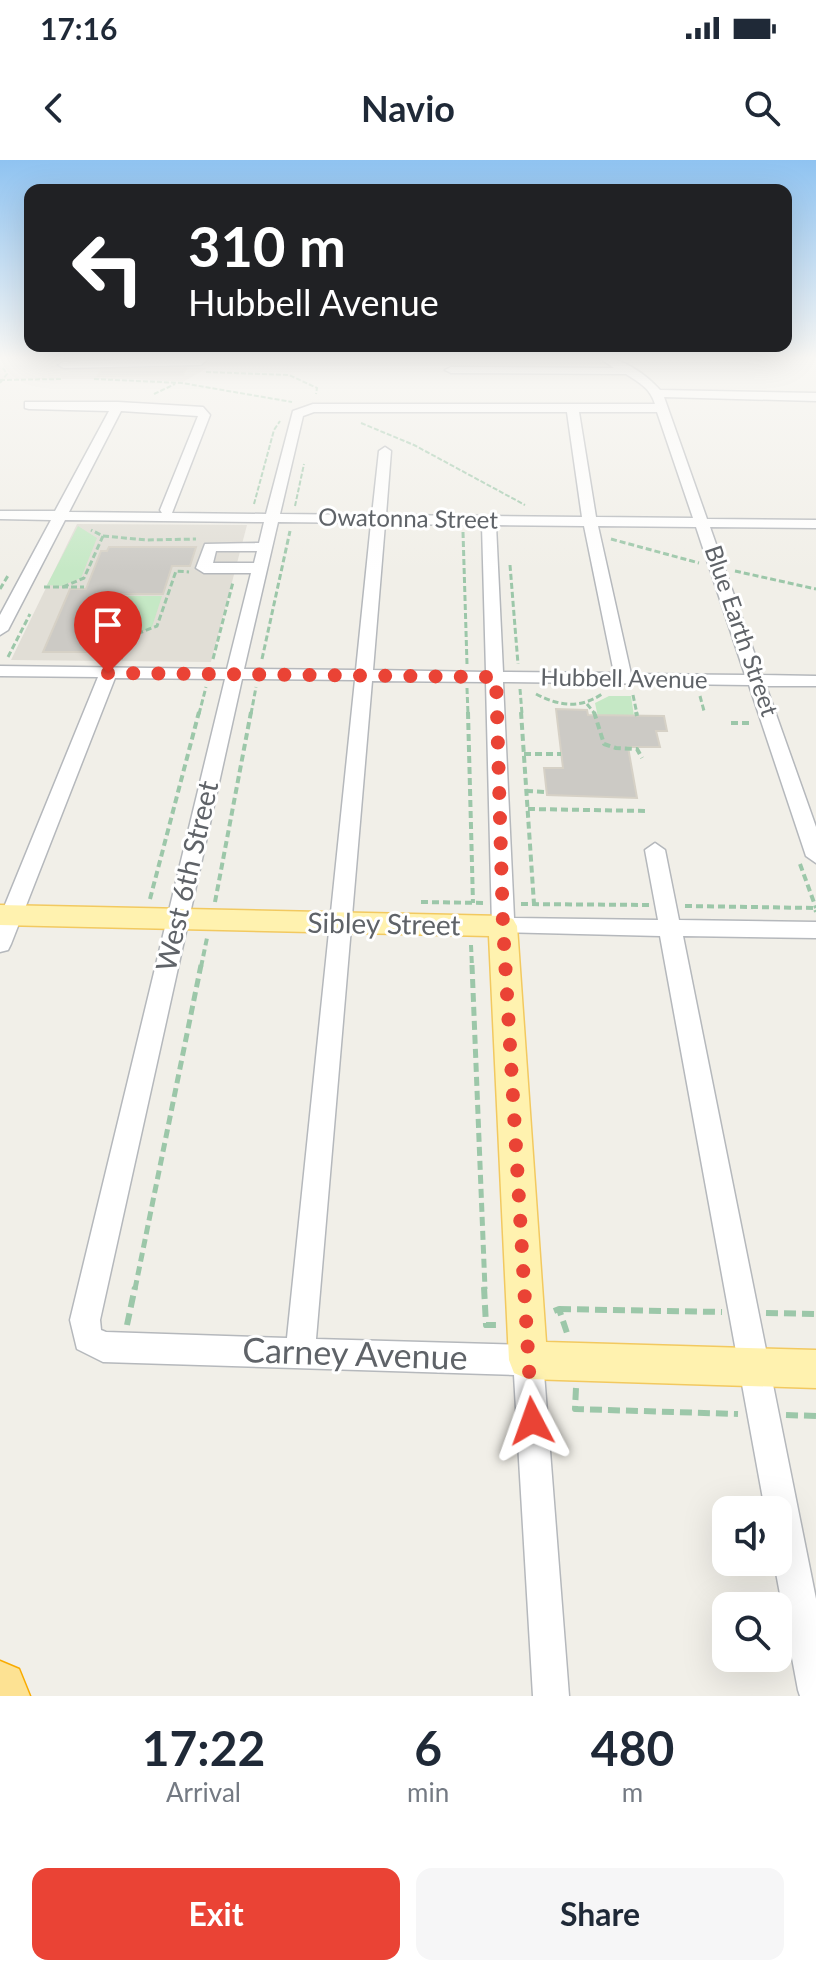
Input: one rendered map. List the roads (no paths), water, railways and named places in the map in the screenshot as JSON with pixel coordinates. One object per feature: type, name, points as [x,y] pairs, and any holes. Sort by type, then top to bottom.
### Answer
[{"type":"highway","points":[[0,1688],[3,1696]]},
{"type":"main road","name":"Sibley Street","points":[[6,915],[213,932],[343,923],[503,930]]},
{"type":"main road","points":[[503,930],[527,1343]]},
{"type":"main road","name":"Carney Avenue","points":[[527,1343],[577,1361],[816,1369]]},
{"type":"street","points":[[0,630],[106,429]]},
{"type":"street","points":[[167,510],[199,429]]},
{"type":"street","name":"West 6th Street","points":[[88,1339],[85,1320],[174,928],[265,547],[300,429]]},
{"type":"street","points":[[575,429],[592,527],[628,687]]},
{"type":"street","name":"Blue Earth Street","points":[[670,429],[816,856]]},
{"type":"street","points":[[300,1353],[343,923],[385,451]]},
{"type":"street","name":"Owatonna Street","points":[[0,515],[378,519],[489,524],[556,520],[592,527],[704,522],[816,524]]},
{"type":"street","points":[[489,524],[503,930]]},
{"type":"street","points":[[260,568],[204,568],[210,547],[265,547]]},
{"type":"street","points":[[0,944],[6,915],[114,667]]},
{"type":"street","name":"Hubbell Avenue","points":[[0,671],[114,667],[209,675],[496,677],[628,687],[816,681]]},
{"type":"street","points":[[655,850],[816,1690]]},
{"type":"street","name":"Sibley Street","points":[[503,930],[816,930]]},
{"type":"street","name":"Carney Avenue","points":[[88,1339],[103,1347],[300,1353],[527,1343]]},
{"type":"street","points":[[527,1343],[551,1696]]}]
